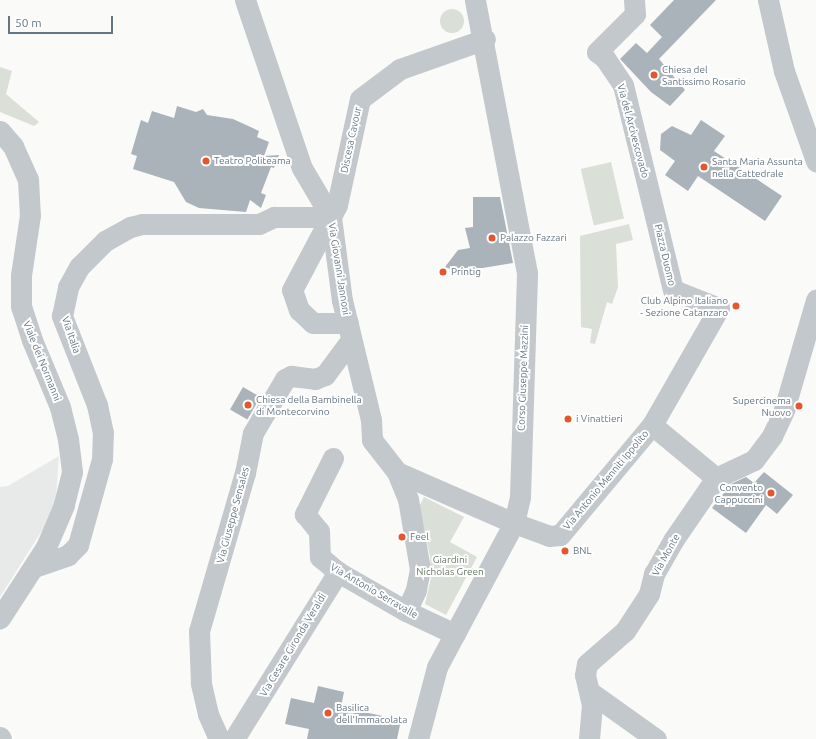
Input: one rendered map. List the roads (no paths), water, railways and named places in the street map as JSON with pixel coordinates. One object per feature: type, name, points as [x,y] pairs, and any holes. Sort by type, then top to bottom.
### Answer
[{"type":"street","name":"Via Giovanni Jannoni","points":[[245,0],[302,168],[331,217]]},
{"type":"street","name":"Corso Giuseppe Mazzini","points":[[418,739],[430,685],[454,634],[514,523],[520,497],[527,273],[485,39],[476,0]]},
{"type":"street","name":"Via del Arcivescovado","points":[[634,0],[635,14],[597,52],[605,58],[623,85],[650,194]]},
{"type":"street","points":[[768,0],[784,71],[816,161]]},
{"type":"street","name":"Discesa Cavour","points":[[349,332],[313,323],[293,298],[295,282],[327,244],[331,217],[337,205],[360,99],[400,69],[485,39]]},
{"type":"street","name":"Viale dei Normanni","points":[[0,131],[13,146],[28,180],[30,215],[21,275],[21,306],[32,340],[60,406],[72,461],[70,489],[64,505],[34,567],[0,618]]},
{"type":"street","name":"Piazza Duomo","points":[[650,194],[673,290],[719,308],[652,425]]},
{"type":"street","name":"Via Italia","points":[[34,567],[68,555],[78,545],[102,459],[103,432],[97,405],[62,316],[68,287],[79,267],[105,241],[130,227],[142,224],[259,224],[274,217],[331,217]]},
{"type":"street","name":"Via Giovanni Jannoni","points":[[327,244],[371,420],[372,440],[397,472]]},
{"type":"street","points":[[652,425],[716,478],[754,460],[772,436],[784,410],[816,300]]},
{"type":"street","name":"Via Giuseppe Sensales","points":[[219,739],[208,714],[201,683],[199,631],[245,473],[253,432],[285,379],[291,376],[320,378],[349,332]]},
{"type":"street","name":"Via Antonio Menniti Ippolito","points":[[397,472],[514,523],[549,536],[564,532],[652,425]]},
{"type":"street","name":"Via Antonio Serravalle","points":[[333,458],[305,512],[306,518],[319,531],[320,557],[338,572],[406,611],[454,634]]},
{"type":"street","points":[[397,472],[408,499],[419,559],[418,580],[406,611]]},
{"type":"street","name":"Via Monte","points":[[590,692],[585,672],[589,660],[625,631],[649,594],[654,574],[674,539],[716,478]]},
{"type":"street","name":"Via Cesare Gironda Veraldi","points":[[234,739],[338,572]]},
{"type":"street","points":[[590,692],[592,705],[590,739]]},
{"type":"street","points":[[590,692],[656,739]]},
{"type":"place","name":"Chiesa del Santissimo Rosario","points":[[654,75]]},
{"type":"place","name":"Teatro Politeama","points":[[206,161]]},
{"type":"place","name":"Santa Maria Assunta nella Cattedrale","points":[[704,167]]},
{"type":"place","name":"Palazzo Fazzari","points":[[492,238]]},
{"type":"place","name":"Printig","points":[[443,272]]},
{"type":"place","name":"Club Alpino Italiano - Sezione Catanzaro","points":[[736,306]]},
{"type":"place","name":"Chiesa della Bambinella di Montecorvino","points":[[248,405]]},
{"type":"place","name":"Supercinema Nuovo","points":[[799,406]]},
{"type":"place","name":"i Vinattieri","points":[[568,419]]},
{"type":"place","name":"Convento Cappuccini","points":[[771,493]]},
{"type":"place","name":"Feel","points":[[402,537]]},
{"type":"place","name":"BNL","points":[[565,551]]},
{"type":"place","name":"Basilica dell'Immacolata","points":[[328,713]]},
{"type":"park label","name":"Giardini Nicholas Green","points":[[450,564]]}]
